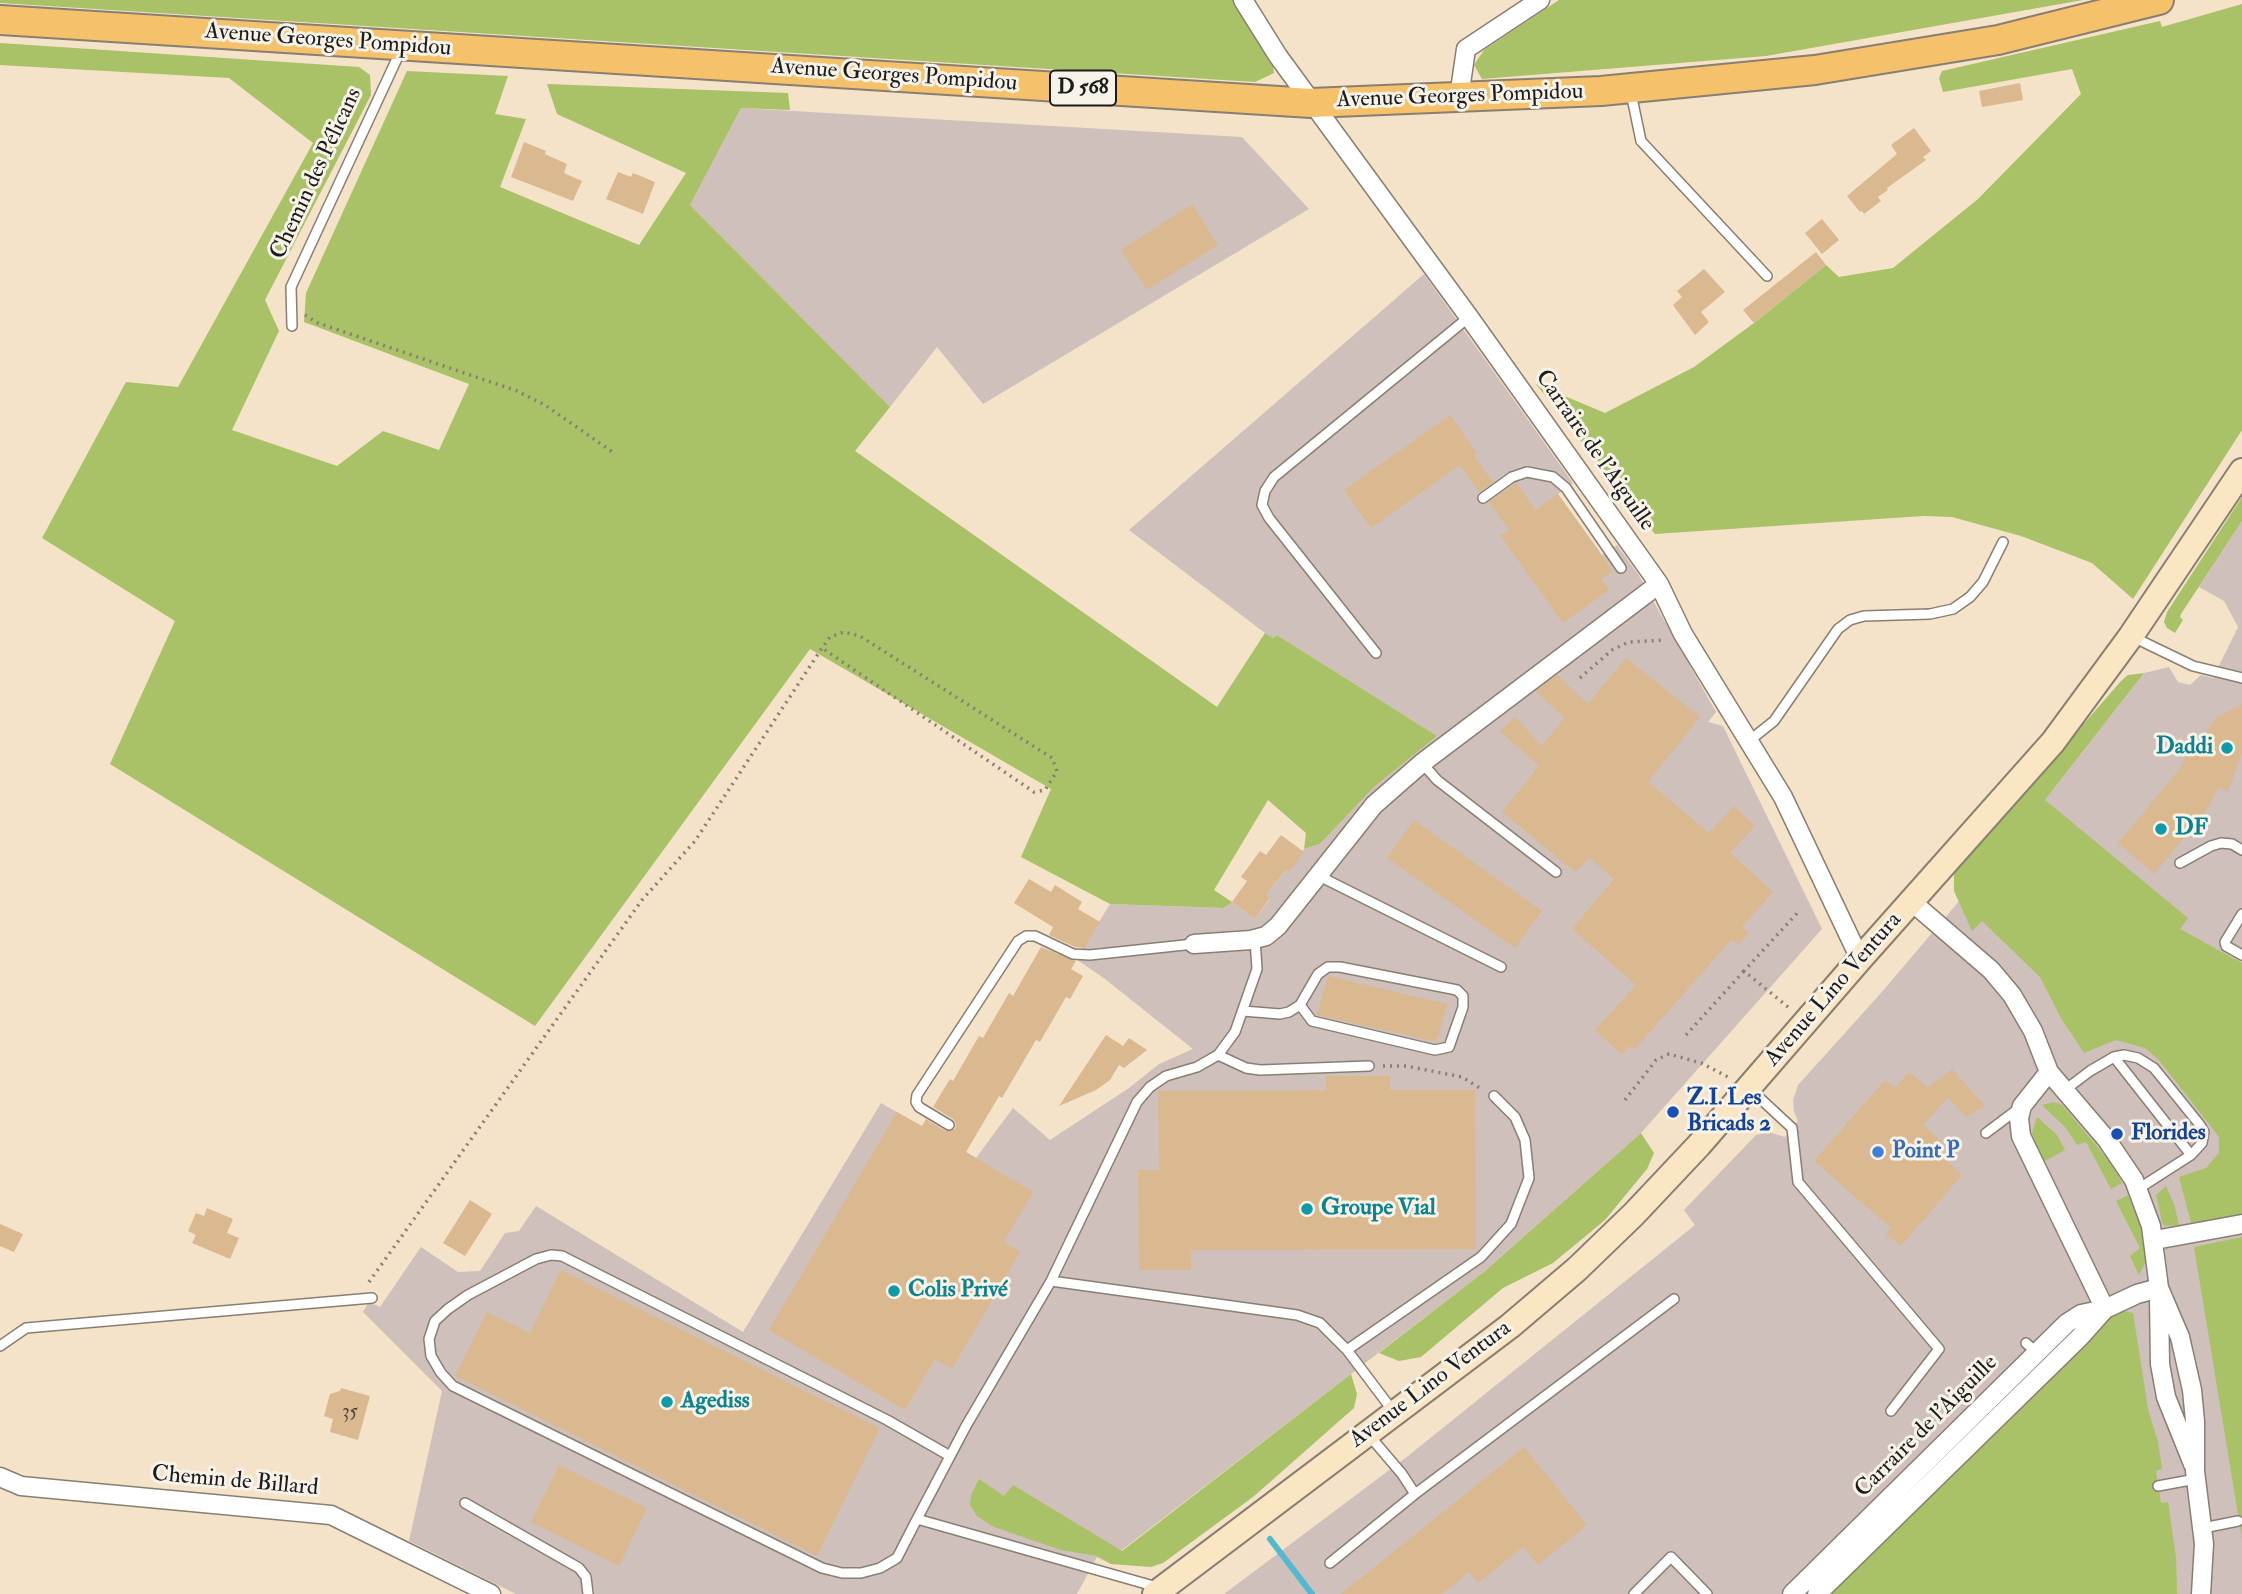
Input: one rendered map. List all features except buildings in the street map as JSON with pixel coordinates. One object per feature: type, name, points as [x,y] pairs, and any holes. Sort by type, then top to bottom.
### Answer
[{"type":"main road","name":"Avenue Georges Pompidou","points":[[0,20],[1311,103],[1630,88],[1815,70],[1998,40],[2159,0]]},
{"type":"main road","name":"Avenue Lino Ventura","points":[[1159,1591],[1510,1326],[1577,1269],[1634,1214],[1699,1145],[2053,742],[2131,636],[2242,471]]},
{"type":"street","name":"Carraire de l'Aiguille","points":[[1243,0],[1311,103],[1469,317],[1659,584],[1683,634],[1783,797],[1860,959]]},
{"type":"street","points":[[1460,97],[1466,49],[1540,0]]},
{"type":"street","points":[[1194,944],[1266,936],[1278,926],[1374,805],[1422,763],[1659,584]]},
{"type":"street","points":[[1912,902],[1991,970],[2011,995],[2033,1031],[2049,1072],[2107,1140],[2138,1189],[2155,1240],[2160,1364],[2166,1397],[2196,1475]]},
{"type":"street","points":[[2049,1072],[2022,1106],[2019,1118],[2021,1136],[2105,1309]]},
{"type":"street","points":[[2155,1240],[2242,1224]]},
{"type":"street","name":"Carraire de l'Aiguille","points":[[1817,1594],[1853,1536],[2031,1348],[2074,1317],[2105,1309],[2137,1294],[2159,1288]]},
{"type":"street","points":[[2159,1288],[2186,1359],[2196,1422],[2196,1475],[2204,1544],[2201,1594]]},
{"type":"street","name":"Carraire de l'Aiguille","points":[[1792,1594],[1853,1536],[2050,1366],[2105,1309]]},
{"type":"street","name":"Chemin de Billard","points":[[0,1477],[22,1486],[331,1515],[491,1594]]},
{"type":"lane","name":"Chemin des Pélicans","points":[[292,326],[291,287],[403,46]]},
{"type":"lane","points":[[1630,88],[1641,141],[1767,276]]},
{"type":"lane","points":[[1377,653],[1269,518],[1262,505],[1265,491],[1274,477],[1469,317]]},
{"type":"lane","points":[[1483,498],[1512,477],[1527,472],[1553,477],[1566,488],[1621,568]]},
{"type":"lane","points":[[1590,523],[1607,512]]},
{"type":"lane","points":[[1749,741],[1774,721],[1838,629],[1850,620],[1864,616],[1930,614],[1953,610],[1983,582],[2003,542]]},
{"type":"lane","points":[[2131,636],[2193,666],[2242,678]]},
{"type":"lane","points":[[1422,763],[1437,780],[1556,872]]},
{"type":"lane","points":[[2180,863],[2221,842],[2242,850]]},
{"type":"lane","points":[[1317,875],[1501,967]]},
{"type":"lane","points":[[2242,914],[2225,942],[2226,946],[2242,955]]},
{"type":"lane","points":[[949,1125],[919,1107],[916,1102],[917,1095],[1018,941],[1026,936],[1035,936],[1073,954],[1090,955],[1194,944]]},
{"type":"lane","points":[[950,1456],[887,1420],[562,1256],[551,1255],[536,1259],[468,1295],[435,1321],[429,1339],[431,1356],[441,1373],[453,1385],[822,1568],[842,1573],[861,1573],[880,1568],[897,1558],[950,1456],[1051,1281],[1138,1102],[1150,1087],[1166,1076],[1197,1067],[1217,1055],[1235,1032],[1257,969],[1255,939]]},
{"type":"lane","points":[[1243,1011],[1280,1014],[1289,1012],[1300,1004],[1318,974],[1328,967],[1340,967],[1457,990],[1463,996],[1464,1007],[1449,1047],[1435,1050],[1312,1021],[1300,1004]]},
{"type":"lane","points":[[1217,1055],[1246,1068],[1260,1070],[1369,1066]]},
{"type":"lane","points":[[2065,1090],[2090,1071],[2114,1057],[2124,1055],[2138,1058],[2154,1068],[2192,1114],[2204,1132],[2203,1143],[2191,1155],[2138,1189]]},
{"type":"lane","points":[[2114,1057],[2191,1155]]},
{"type":"lane","points":[[1748,1088],[1792,1128],[1798,1182],[1939,1349],[1891,1411]]},
{"type":"lane","points":[[1347,1350],[1481,1257],[1511,1224],[1529,1178],[1525,1140],[1515,1117],[1494,1096]]},
{"type":"lane","points":[[1986,1133],[2022,1106]]},
{"type":"lane","points":[[1051,1281],[1297,1315],[1320,1323],[1347,1350],[1395,1413]]},
{"type":"lane","points":[[0,1346],[26,1328],[372,1298]]},
{"type":"lane","points":[[1330,1563],[1415,1494],[1674,1299]]},
{"type":"lane","points":[[2031,1348],[2050,1366]]},
{"type":"lane","points":[[1367,1433],[1402,1474],[1415,1494]]},
{"type":"lane","points":[[2158,1486],[2196,1475]]},
{"type":"lane","points":[[465,1503],[579,1568],[586,1577],[588,1594]]},
{"type":"lane","points":[[917,1519],[1159,1591]]},
{"type":"lane","points":[[2203,1528],[2238,1521]]},
{"type":"lane","points":[[1634,1594],[1671,1557],[1707,1594]]},
{"type":"path","points":[[292,306],[318,323],[517,391],[545,405],[614,453]]},
{"type":"path","points":[[354,1299],[376,1275],[642,900],[695,841],[822,648],[830,637],[844,632],[860,636],[1052,758],[1057,771],[1045,790],[1034,792],[822,648]]},
{"type":"path","points":[[1580,678],[1612,650],[1629,642],[1654,642],[1674,639],[1683,634]]},
{"type":"path","points":[[1686,1035],[1801,910]]},
{"type":"path","points":[[1744,971],[1806,1021]]},
{"type":"path","points":[[1625,1100],[1656,1060],[1669,1054],[1702,1063],[1748,1088]]},
{"type":"path","points":[[1369,1066],[1406,1066],[1462,1077],[1494,1096]]},
{"type":"shaded area","points":[[741,108],[1242,137],[1309,209],[983,404],[937,347],[890,407],[690,205]]},
{"type":"shaded area","points":[[1424,274],[1573,483],[1558,494],[1602,555],[1617,545],[1638,574],[1716,712],[1708,722],[1723,726],[1822,929],[1641,1133],[1485,1271],[1118,1553],[1111,1564],[1097,1557],[1077,1594],[516,1594],[409,1541],[442,1391],[363,1312],[369,1302],[380,1307],[421,1247],[458,1272],[480,1271],[505,1233],[519,1231],[536,1206],[743,1332],[881,1103],[976,1158],[1013,1108],[1050,1140],[1129,1088],[1159,1064],[1193,1049],[1076,959],[1110,904],[1224,908],[1232,902],[1255,919],[1270,899],[1266,895],[1285,870],[1289,872],[1304,849],[1320,844],[1374,787],[1437,736],[1277,635],[1273,638],[1265,633],[1129,530]]},
{"type":"shaded area","points":[[2242,521],[2242,1594],[1224,1594],[1408,1456],[1695,1225],[1684,1210],[1756,1135],[1768,1132],[1785,1137],[1798,1121],[1793,1100],[1798,1085],[1881,993],[2045,800],[2144,673],[2169,667],[2178,682],[2190,685],[2201,675],[2213,678],[2238,627],[2224,601],[2199,587]]},
{"type":"green space","points":[[0,0],[1233,0],[1272,60],[1274,73],[1255,82],[0,3]]},
{"type":"green space","points":[[1559,0],[2083,0],[1766,56],[1482,79],[1474,65],[1484,50]]},
{"type":"green space","points":[[2242,4],[2242,430],[2133,599],[2092,563],[2021,536],[1952,517],[1923,516],[1655,534],[1536,384],[1605,413],[1694,367],[1826,265],[1839,277],[1893,268],[1978,199],[2081,94],[2072,69],[1943,92],[1939,78],[1942,71],[2160,21],[2162,27]]},
{"type":"green space","points":[[0,43],[359,67],[370,75],[371,95],[265,300],[279,331],[232,430],[337,466],[383,431],[439,450],[469,384],[304,322],[306,293],[407,71],[508,76],[495,114],[526,119],[500,187],[639,245],[686,173],[557,114],[547,84],[788,93],[790,110],[741,108],[690,205],[890,407],[855,451],[1217,707],[1265,633],[1273,638],[1277,635],[1437,736],[1374,787],[1320,844],[1304,849],[1306,833],[1268,800],[1214,890],[1232,902],[1224,908],[1110,904],[1021,857],[1051,789],[810,649],[535,1026],[110,764],[175,621],[42,538],[126,382],[178,387],[313,143],[229,78],[0,65]]},
{"type":"green space","points":[[2242,497],[2242,521],[2181,614],[2183,620],[2175,633],[2167,628],[2164,622],[2167,612]]},
{"type":"green space","points":[[2144,673],[2045,800],[2188,918],[2180,929],[2242,963],[2242,1214],[2191,1223],[2179,1177],[2206,1168],[2219,1153],[2219,1137],[2159,1060],[2145,1048],[2116,1040],[2084,1053],[2061,1018],[2040,977],[1982,921],[1972,931],[1954,891],[1954,873],[2121,681],[2128,675]]},
{"type":"green space","points":[[2054,1102],[2062,1105],[2111,1163],[2122,1183],[2111,1189],[2086,1142],[2077,1145],[2066,1128],[2042,1105]]},
{"type":"green space","points":[[2037,1117],[2057,1135],[2065,1150],[2043,1162],[2032,1133]]},
{"type":"green space","points":[[1641,1133],[1654,1153],[1647,1169],[1605,1220],[1553,1263],[1503,1288],[1421,1357],[1399,1361],[1379,1353],[1485,1271]]},
{"type":"green space","points":[[2166,1186],[2179,1225],[2165,1226],[2162,1222],[2156,1195]]},
{"type":"green space","points":[[2128,1195],[2141,1227],[2146,1261],[2139,1275],[2130,1256],[2140,1248],[2116,1201]]},
{"type":"green space","points":[[2242,1237],[2242,1539],[2194,1247]]},
{"type":"green space","points":[[2124,1311],[2133,1313],[2148,1409],[2158,1442],[2162,1469],[2156,1471],[2161,1503],[2168,1502],[2176,1557],[2177,1594],[1827,1594],[2111,1317]]},
{"type":"green space","points":[[1351,1374],[1357,1394],[1354,1408],[1253,1497],[1163,1563],[1151,1567],[1111,1564],[1097,1556],[1061,1550],[994,1527],[977,1516],[970,1505],[971,1495],[979,1479],[1004,1496],[1013,1485],[1122,1551]]},
{"type":"waterway","points":[[1270,1539],[1312,1594]]},
{"type":"place","name":"Daddi","points":[[2227,748]]},
{"type":"place","name":"DF","points":[[2161,829]]},
{"type":"place","name":"Z.I. Les Bricads 2","points":[[1673,1112]]},
{"type":"place","name":"Florides","points":[[2117,1134]]},
{"type":"place","name":"Point P","points":[[1878,1152]]},
{"type":"place","name":"Groupe Vial","points":[[1307,1209]]},
{"type":"place","name":"Colis Privé","points":[[894,1291]]},
{"type":"place","name":"Agediss","points":[[667,1402]]}]
